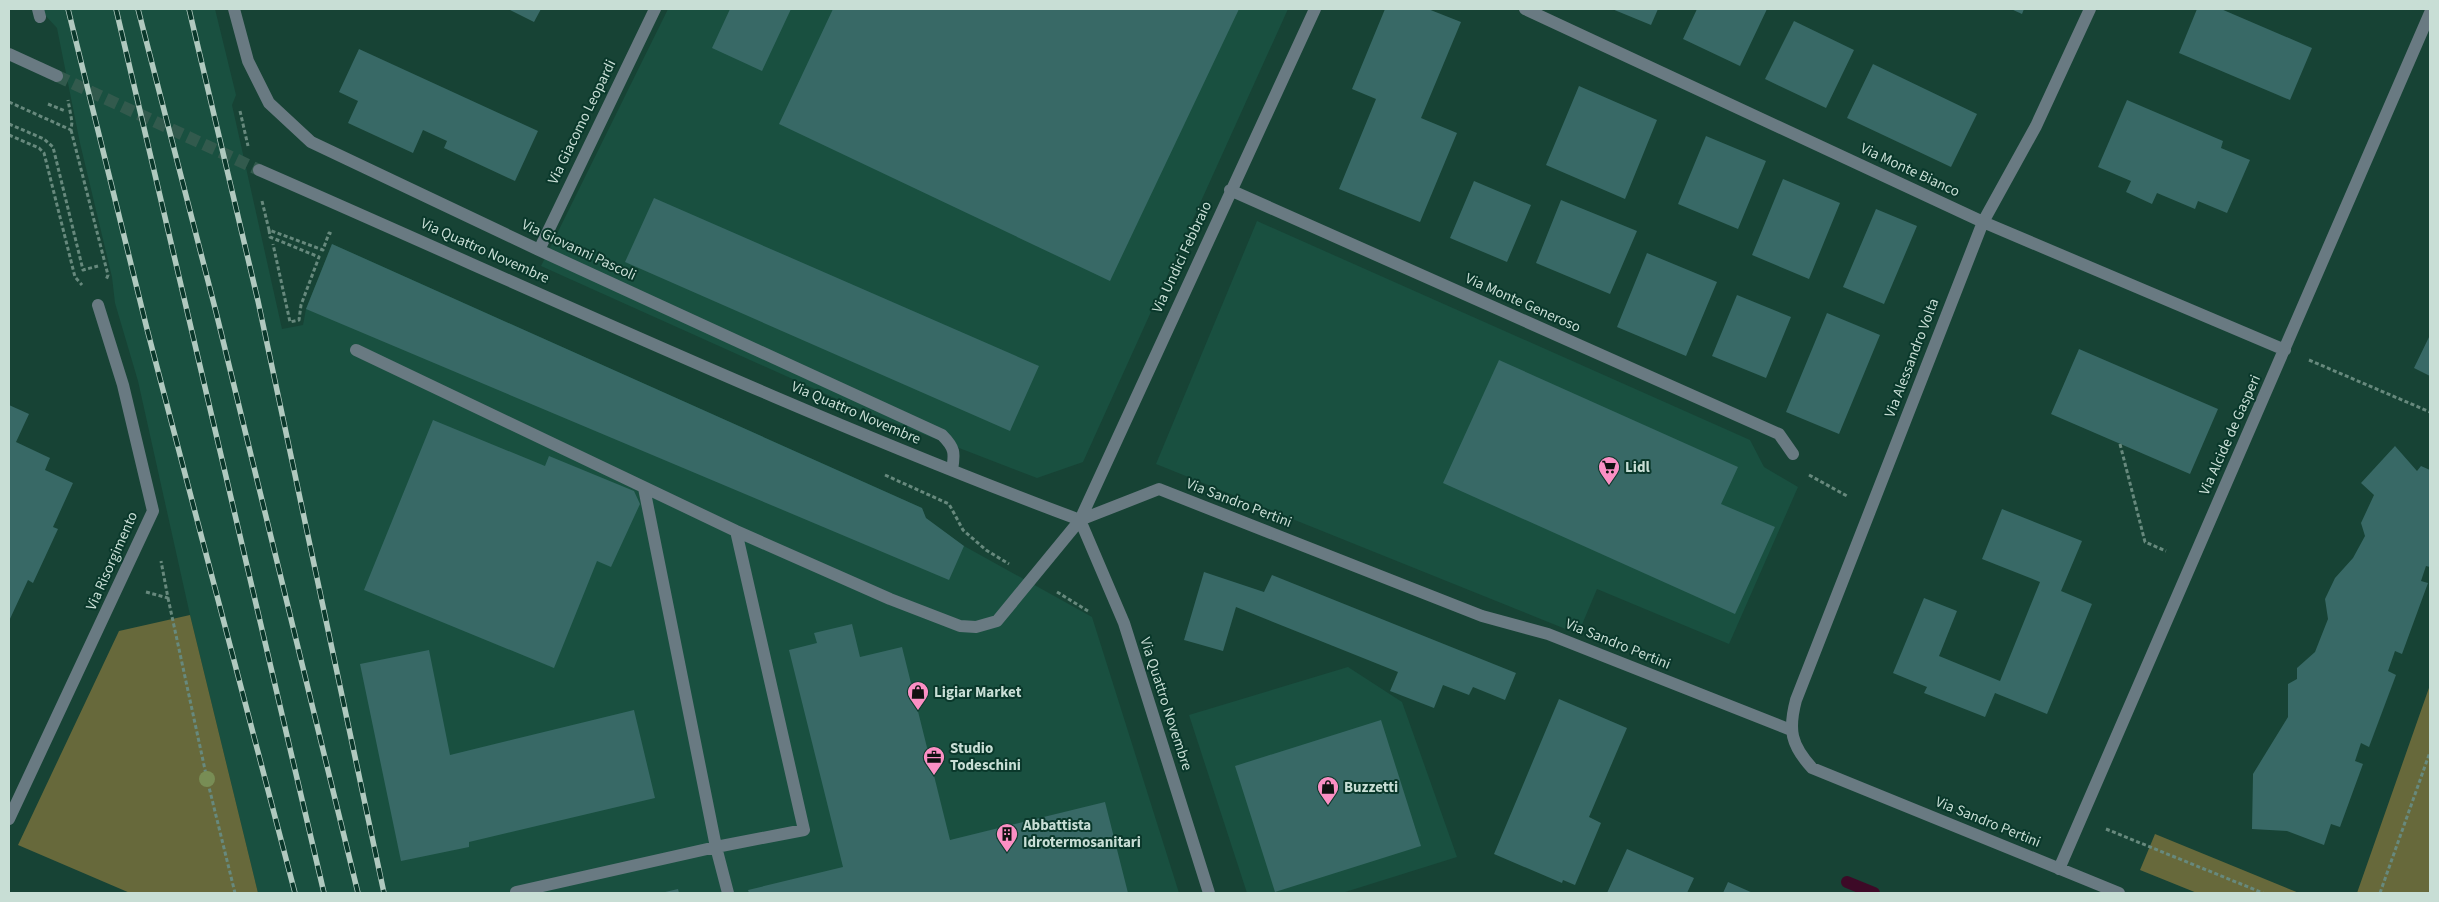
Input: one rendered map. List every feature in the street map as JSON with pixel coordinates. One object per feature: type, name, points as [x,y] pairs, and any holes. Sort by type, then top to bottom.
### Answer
[{"type":"street","name":"Via Giovanni Pascoli","points":[[234,9],[248,61],[269,103],[311,142],[539,250],[942,435],[952,444],[954,456],[952,470]]},
{"type":"street","name":"Via Giacomo Leopardi","points":[[539,250],[655,9]]},
{"type":"street","name":"Via Undici Febbraio","points":[[1080,520],[1230,190],[1315,9]]},
{"type":"street","name":"Via Monte Bianco","points":[[1525,9],[1983,222],[2285,350]]},
{"type":"street","name":"Via Alessandro Volta","points":[[1791,730],[1796,700],[1983,222],[2036,126],[2090,9]]},
{"type":"street","name":"Via Alcide de Gasperi","points":[[2059,869],[2430,13]]},
{"type":"street","points":[[9,54],[57,76]]},
{"type":"street","name":"Via Quattro Novembre","points":[[260,170],[816,414],[1080,520],[1124,623],[1209,893]]},
{"type":"street","name":"Via Monte Generoso","points":[[1230,190],[1779,434],[1793,454]]},
{"type":"street","name":"Via Risorgimento","points":[[9,818],[152,511],[123,385],[98,305]]},
{"type":"street","points":[[356,350],[736,531],[890,599],[960,626],[976,627],[997,621],[1080,520]]},
{"type":"street","points":[[644,488],[716,847],[728,893]]},
{"type":"street","name":"Via Sandro Pertini","points":[[1080,520],[1159,490],[1482,616],[1548,634],[1791,730],[1794,742],[1801,755],[1812,768],[2119,893]]},
{"type":"street","points":[[516,892],[716,847],[804,830],[736,531]]},
{"type":"path","points":[[9,124],[44,139],[53,148],[83,270],[98,266]]},
{"type":"path","points":[[70,130],[108,275]]},
{"type":"path","points":[[9,135],[39,148],[44,153],[75,277],[98,305]]},
{"type":"path","points":[[269,230],[270,237],[319,257],[301,305],[299,320],[290,322],[273,244]]},
{"type":"path","points":[[2285,350],[2430,412]]},
{"type":"path","points":[[2120,444],[2145,542],[2193,562]]},
{"type":"path","points":[[1793,454],[1808,475],[1871,509]]},
{"type":"path","points":[[168,598],[207,779],[235,893]]},
{"type":"path","points":[[2380,893],[2430,752]]},
{"type":"path","points":[[2080,819],[2263,893]]},
{"type":"shaded area","points":[[43,9],[215,9],[236,95],[232,105],[282,329],[303,325],[306,309],[332,244],[922,508],[926,519],[964,546],[1092,617],[1179,893],[258,893],[190,615],[138,381],[115,303],[112,277],[80,143],[57,28],[45,15]]},
{"type":"shaded area","points":[[668,9],[1288,9],[1083,462],[1037,478],[866,412],[541,266]]},
{"type":"shaded area","points":[[1257,221],[1750,440],[1764,467],[1798,487],[1729,644],[1597,589],[1578,634],[1156,464]]},
{"type":"shaded area","points":[[190,615],[258,893],[130,893],[18,845],[119,631]]},
{"type":"shaded area","points":[[1348,667],[1402,702],[1457,857],[1342,893],[1247,893],[1189,715]]},
{"type":"shaded area","points":[[2430,685],[2430,893],[2357,893]]},
{"type":"shaded area","points":[[2155,834],[2299,893],[2197,893],[2140,870]]},
{"type":"building","points":[[508,9],[541,9],[534,22]]},
{"type":"building","points":[[730,9],[791,9],[762,71],[712,48]]},
{"type":"building","points":[[833,9],[1239,9],[1110,281],[779,124]]},
{"type":"building","points":[[1385,9],[1428,9],[1461,22],[1421,118],[1457,133],[1420,222],[1339,189],[1376,99],[1352,89]]},
{"type":"building","points":[[1612,9],[1658,9],[1651,25]]},
{"type":"building","points":[[1697,9],[1767,9],[1740,66],[1683,39]]},
{"type":"building","points":[[2011,9],[2024,9],[2022,14]]},
{"type":"building","points":[[2197,9],[2221,9],[2312,48],[2290,100],[2179,53]]},
{"type":"building","points":[[1794,21],[1854,50],[1826,108],[1765,79]]},
{"type":"building","points":[[359,49],[538,131],[515,181],[444,148],[447,141],[423,130],[413,153],[348,123],[358,101],[339,92]]},
{"type":"building","points":[[1873,64],[1977,114],[1951,167],[1847,118]]},
{"type":"building","points":[[1579,86],[1657,120],[1625,199],[1546,165]]},
{"type":"building","points":[[2127,100],[2223,141],[2221,148],[2250,160],[2227,213],[2198,201],[2195,209],[2157,193],[2152,204],[2126,192],[2131,181],[2098,167]]},
{"type":"building","points":[[1706,136],[1766,161],[1738,229],[1678,204]]},
{"type":"building","points":[[1783,179],[1840,203],[1809,279],[1752,255]]},
{"type":"building","points":[[1474,181],[1531,205],[1507,262],[1450,238]]},
{"type":"building","points":[[654,198],[1039,366],[1010,431],[625,262]]},
{"type":"building","points":[[1561,200],[1637,231],[1610,294],[1536,263]]},
{"type":"building","points":[[1876,209],[1917,226],[1884,304],[1843,287]]},
{"type":"building","points":[[332,244],[922,508],[926,518],[964,546],[949,580],[306,309]]},
{"type":"building","points":[[1647,253],[1717,282],[1686,356],[1617,327]]},
{"type":"building","points":[[1737,295],[1791,317],[1766,378],[1712,356]]},
{"type":"building","points":[[1827,313],[1880,335],[1839,434],[1786,412]]},
{"type":"building","points":[[2430,335],[2430,376],[2414,368]]},
{"type":"building","points":[[2079,349],[2218,409],[2190,474],[2051,414]]},
{"type":"building","points":[[1499,360],[1738,467],[1721,504],[1775,527],[1735,614],[1443,483]]},
{"type":"building","points":[[9,405],[29,414],[16,442],[50,458],[45,470],[73,483],[53,527],[58,529],[33,583],[28,580],[9,621]]},
{"type":"building","points":[[433,420],[545,466],[549,456],[634,491],[640,504],[611,567],[597,561],[554,668],[364,590]]},
{"type":"building","points":[[2395,446],[2417,471],[2421,466],[2430,470],[2430,567],[2426,566],[2421,581],[2428,583],[2402,654],[2395,651],[2388,671],[2396,675],[2369,747],[2361,743],[2355,761],[2363,764],[2340,827],[2331,824],[2324,845],[2287,831],[2252,829],[2253,774],[2288,717],[2288,684],[2297,679],[2297,668],[2315,652],[2328,619],[2325,599],[2335,578],[2353,558],[2365,536],[2361,523],[2374,495],[2361,483]]},
{"type":"building","points":[[2002,509],[2082,541],[2061,591],[2092,604],[2047,714],[1995,693],[1985,717],[1924,693],[1927,687],[1893,673],[1924,598],[1957,611],[1939,656],[2000,681],[2040,582],[1982,559]]},
{"type":"building","points":[[1204,572],[1264,592],[1272,575],[1516,673],[1505,700],[1473,687],[1469,695],[1443,685],[1434,708],[1390,691],[1398,672],[1236,607],[1223,651],[1184,640]]},
{"type":"building","points":[[852,624],[860,657],[902,647],[950,840],[1105,802],[1128,893],[749,893],[748,890],[843,867],[789,650],[817,643],[814,633]]},
{"type":"building","points":[[429,650],[450,755],[634,710],[655,798],[469,842],[469,847],[401,861],[360,664]]},
{"type":"building","points":[[1559,699],[1627,728],[1589,817],[1601,823],[1575,885],[1563,880],[1562,883],[1494,854]]},
{"type":"building","name":"Buzzetti","points":[[1381,720],[1421,846],[1275,892],[1235,766]]},
{"type":"building","points":[[1627,849],[1694,878],[1687,893],[1607,893]]},
{"type":"building","points":[[1728,882],[1753,893],[1723,893]]},
{"type":"building","points":[[678,889],[679,893],[661,893]]},
{"type":"waterway","points":[[1847,882],[1874,893]]},
{"type":"tunnel","points":[[57,76],[259,170]]},
{"type":"railway","points":[[68,9],[147,329],[295,893]]},
{"type":"railway","points":[[116,9],[324,893]]},
{"type":"railway","points":[[138,9],[216,312],[358,893]]},
{"type":"railway","points":[[189,9],[258,301],[384,893]]},
{"type":"place","name":"Lidl","points":[[1609,486]]},
{"type":"place","name":"Ligiar Market","points":[[918,711]]},
{"type":"place","name":"Studio Todeschini","points":[[934,776]]},
{"type":"place","name":"Buzzetti","points":[[1328,806]]},
{"type":"place","name":"Abbattista Idrotermosanitari","points":[[1007,853]]}]
